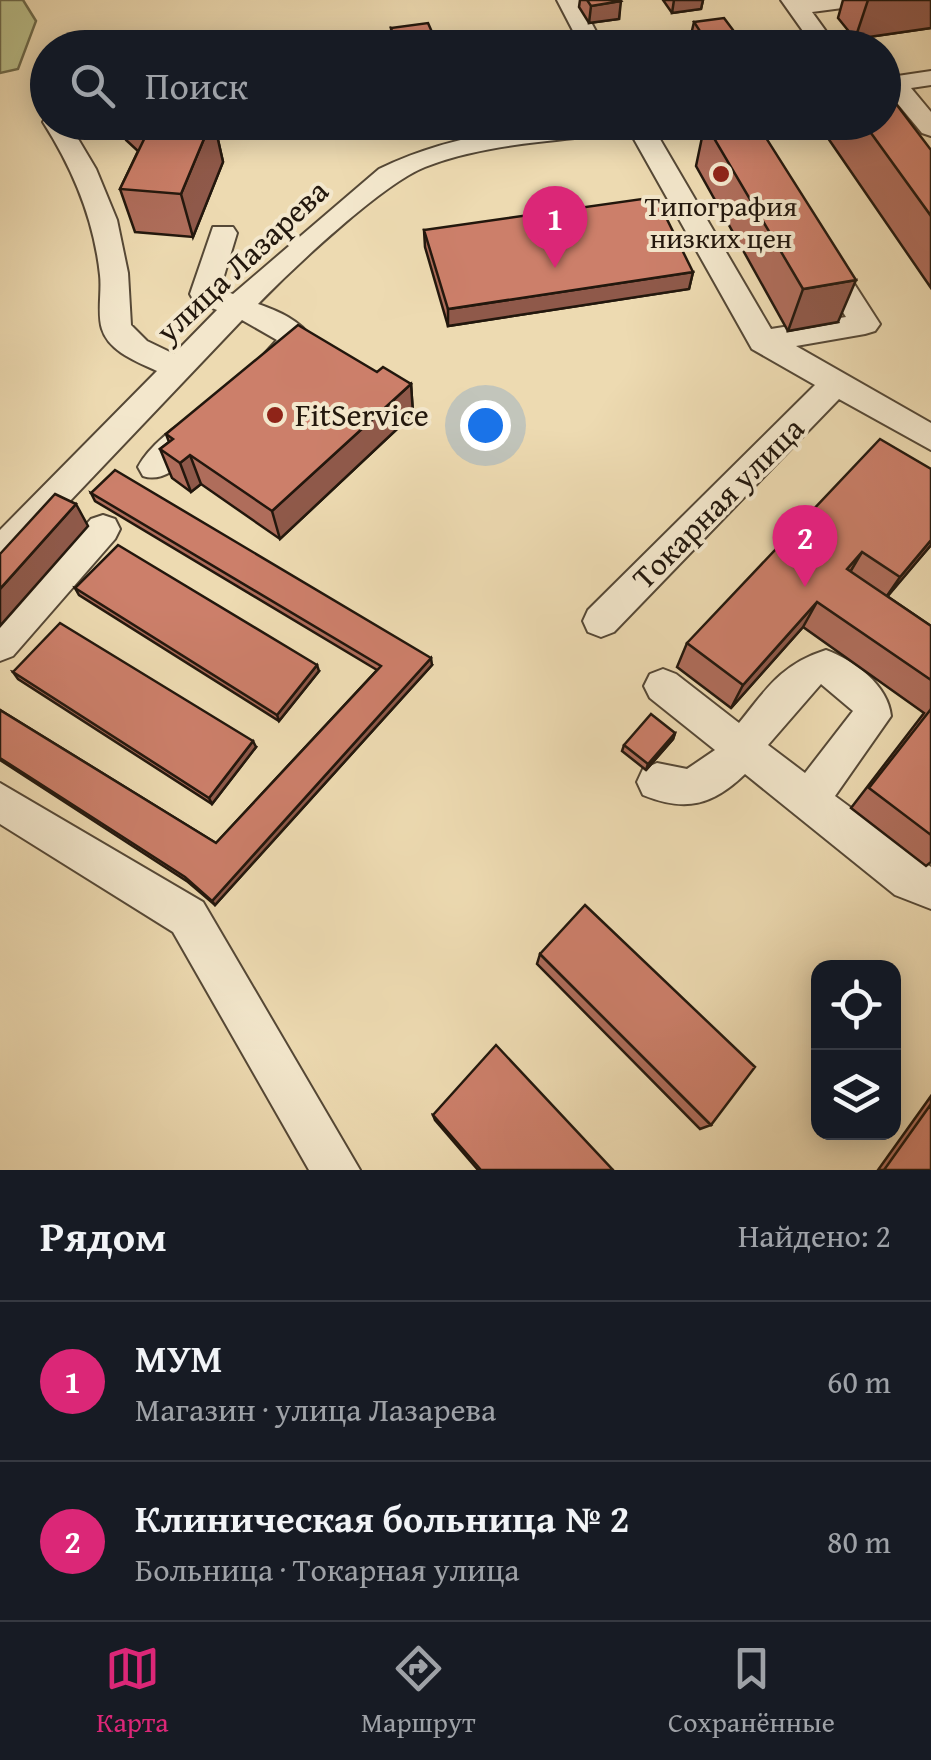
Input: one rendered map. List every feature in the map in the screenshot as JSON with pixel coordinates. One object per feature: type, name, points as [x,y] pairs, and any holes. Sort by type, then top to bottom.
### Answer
[{"type":"street","points":[[568,0],[584,30]]},
{"type":"street","points":[[795,3],[850,0]]},
{"type":"street","points":[[795,3],[814,30]]},
{"type":"street","points":[[901,82],[931,78]]},
{"type":"street","points":[[901,97],[931,128]]},
{"type":"street","points":[[64,140],[99,204],[115,273],[116,328],[136,349],[178,368]]},
{"type":"street","name":"улица Лазарева","points":[[0,552],[236,309],[388,174],[412,160],[446,150],[519,140]]},
{"type":"street","points":[[651,140],[763,341],[931,438]]},
{"type":"street","points":[[223,232],[204,294],[271,320],[297,339],[254,378]]},
{"type":"street","points":[[763,341],[866,324],[812,240]]},
{"type":"street","name":"Токарная улица","points":[[601,622],[835,384]]},
{"type":"street","points":[[154,467],[226,403]]},
{"type":"street","points":[[0,646],[103,530]]},
{"type":"street","points":[[656,782],[684,789],[708,781],[743,749],[804,674],[826,666],[871,702],[872,716],[808,800]]},
{"type":"street","points":[[663,686],[910,880],[931,888]]},
{"type":"street","points":[[0,802],[188,917],[336,1170]]},
{"type":"green space","points":[[0,0],[23,0],[36,21],[18,69],[0,73]]},
{"type":"building","points":[[587,0],[620,0],[621,1],[591,6]]},
{"type":"building","points":[[724,18],[733,30],[699,30],[694,22]]},
{"type":"building","points":[[428,23],[431,30],[392,30]]},
{"type":"building","points":[[901,110],[931,150],[931,216],[876,140],[901,140]]},
{"type":"building","points":[[144,140],[204,140],[181,194],[120,189]]},
{"type":"building","points":[[715,140],[767,140],[856,280],[803,289]]},
{"type":"building","points":[[656,197],[693,272],[448,309],[424,230]]},
{"type":"building","points":[[298,325],[377,372],[383,367],[411,384],[272,511],[190,455],[180,463],[160,449],[173,439],[166,434]]},
{"type":"building","points":[[880,439],[931,469],[931,540],[900,577],[862,552],[847,569],[931,626],[931,680],[817,602],[743,685],[687,643]]},
{"type":"building","points":[[115,470],[431,658],[212,901],[185,877],[0,758],[0,710],[216,843],[381,666],[91,493]]},
{"type":"building","points":[[55,494],[76,504],[0,589],[0,554]]},
{"type":"building","points":[[118,545],[317,665],[277,715],[75,588]]},
{"type":"building","points":[[60,623],[253,741],[209,798],[13,672]]},
{"type":"building","points":[[931,709],[931,835],[869,788]]},
{"type":"building","points":[[651,714],[675,733],[648,764],[624,745]]},
{"type":"building","points":[[585,905],[755,1067],[711,1125],[540,954]]},
{"type":"building","points":[[496,1045],[613,1170],[481,1170],[433,1115]]},
{"type":"building","points":[[931,1104],[931,1170],[884,1170]]},
{"type":"place","name":"Типография низких цен","points":[[721,174]]},
{"type":"place","name":"МУМ","points":[[555,268]]},
{"type":"place","name":"FitService","points":[[275,415]]},
{"type":"place","name":"Клиническая больница № 2","points":[[805,587]]}]
